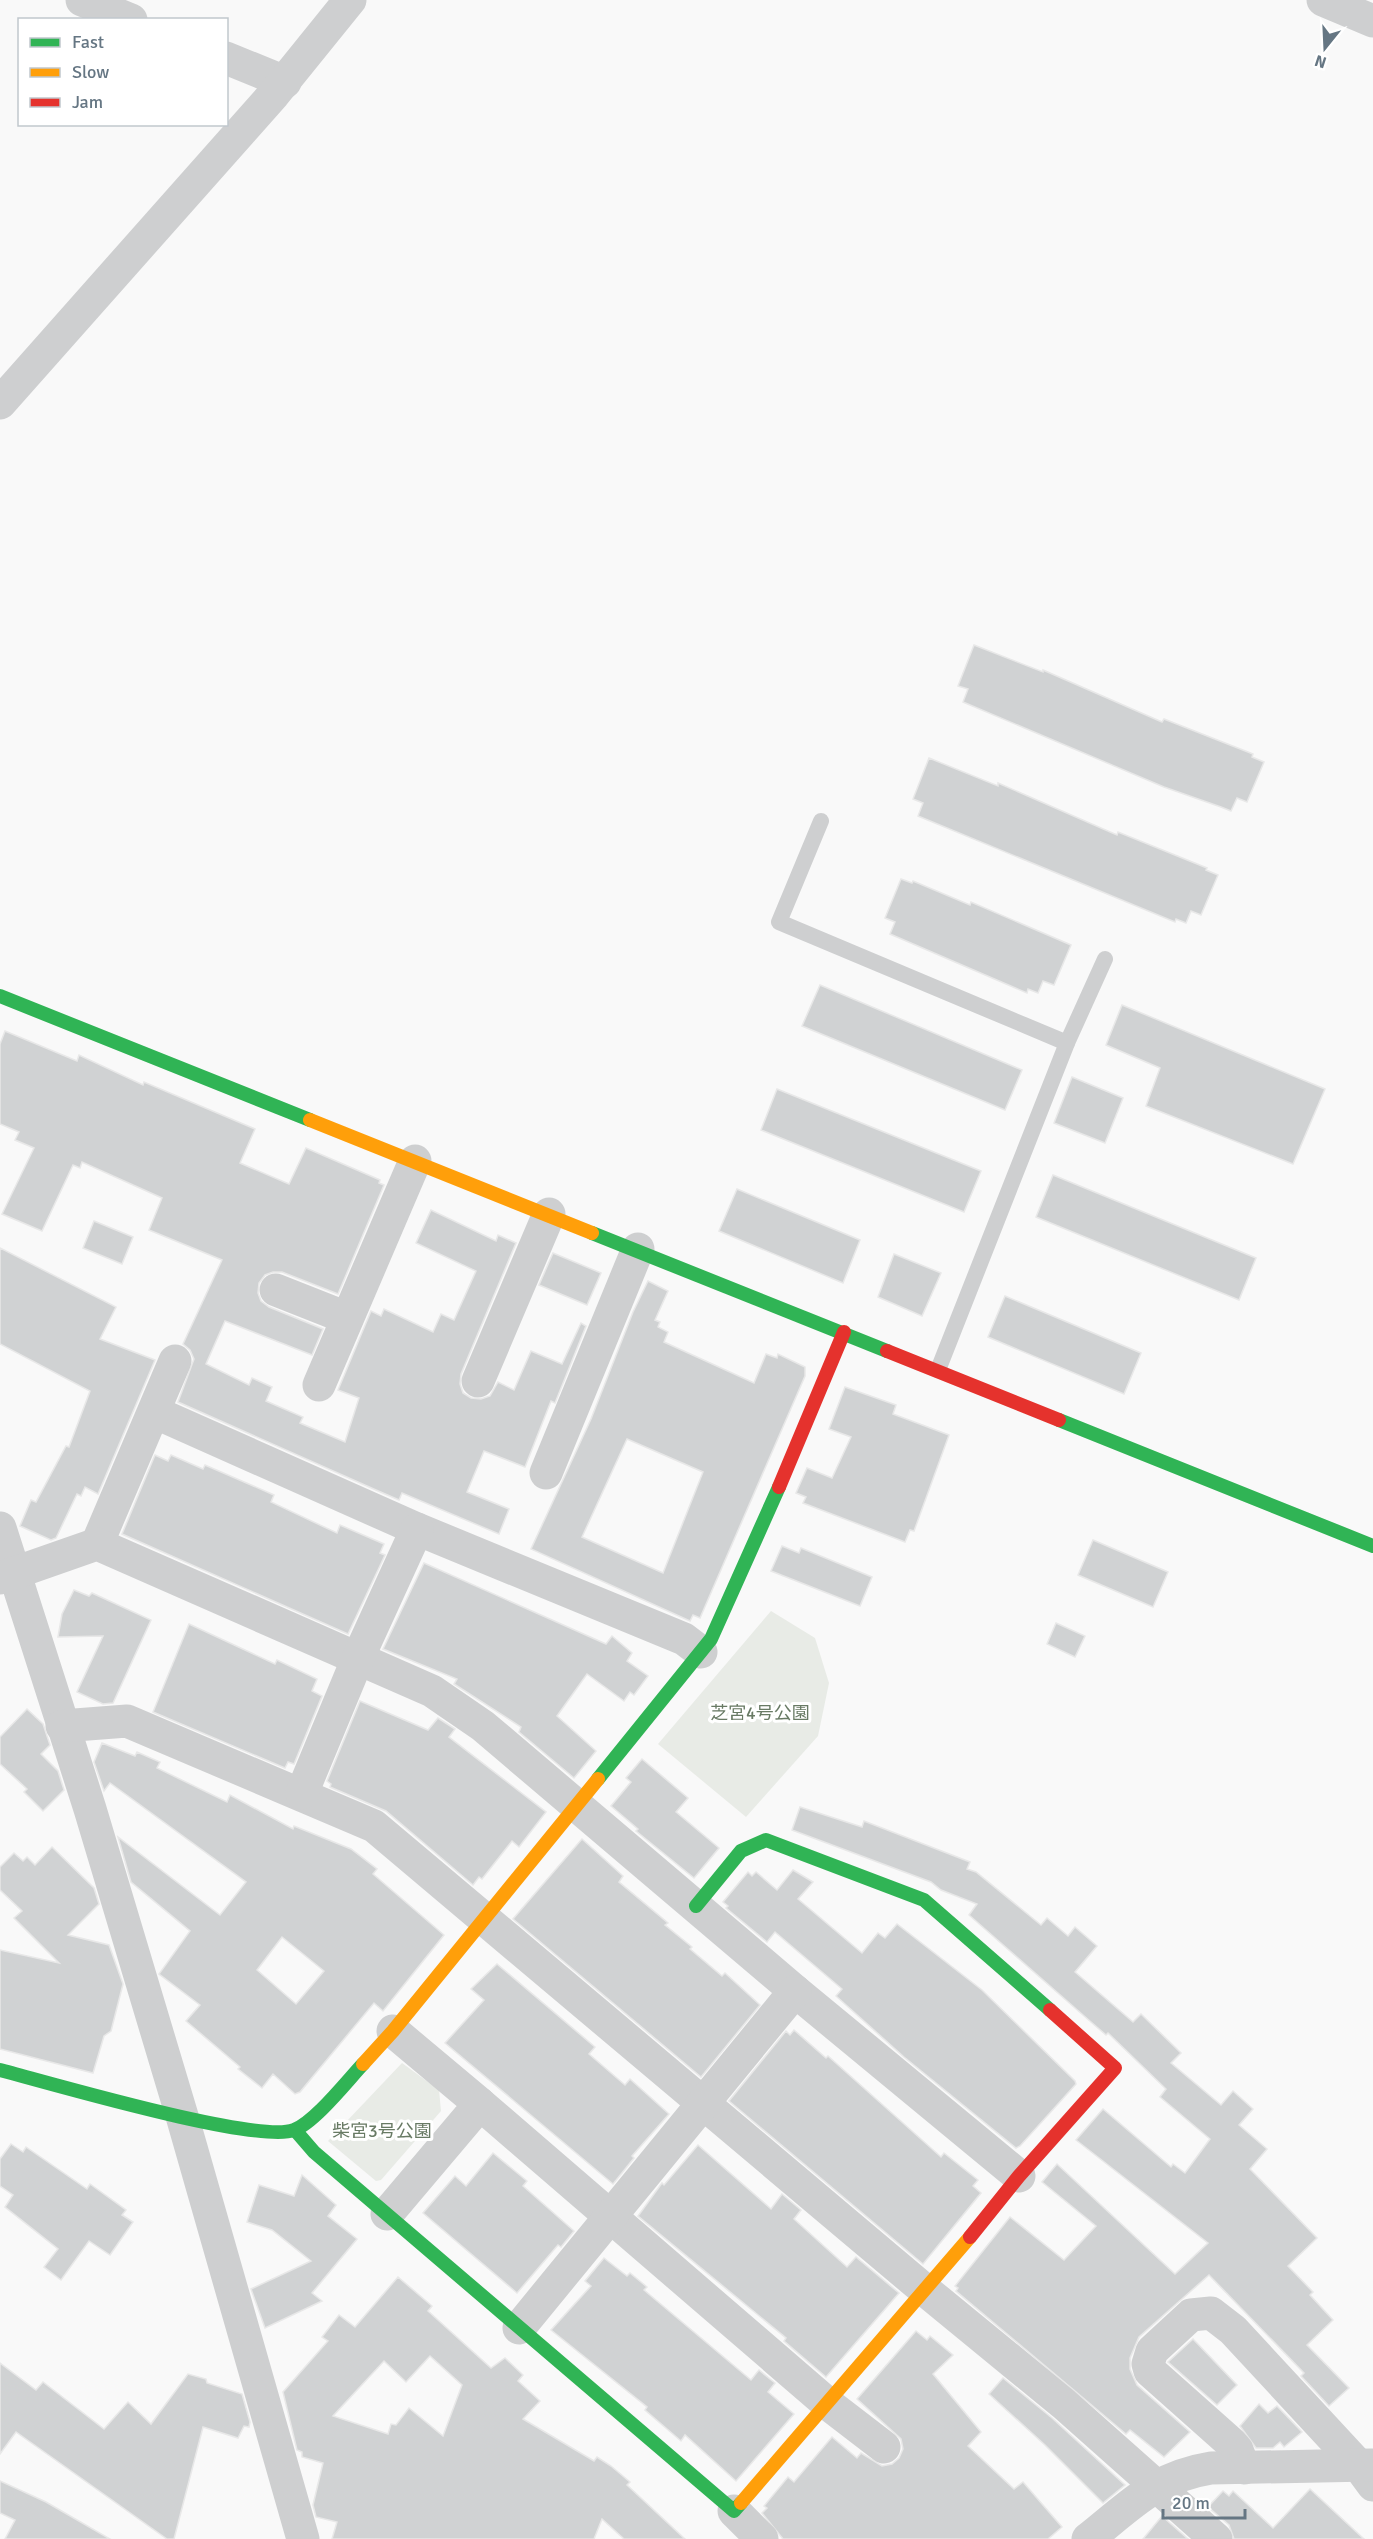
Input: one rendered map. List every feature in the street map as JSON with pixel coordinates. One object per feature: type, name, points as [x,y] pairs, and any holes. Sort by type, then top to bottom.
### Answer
[{"type":"street","points":[[82,0],[126,18]]},
{"type":"street","points":[[0,403],[285,82],[351,0]]},
{"type":"street","points":[[1323,0],[1373,21]]},
{"type":"street","points":[[228,59],[285,82]]},
{"type":"street","points":[[0,996],[638,1249],[1373,1546]]},
{"type":"street","points":[[319,1385],[415,1161]]},
{"type":"street","points":[[478,1381],[549,1214]]},
{"type":"street","points":[[546,1473],[638,1249]]},
{"type":"street","points":[[276,1290],[347,1318]]},
{"type":"street","points":[[0,2070],[182,2116],[253,2130],[279,2132],[295,2130],[321,2110],[393,2031],[711,1639],[736,1587],[844,1332]]},
{"type":"street","points":[[97,1544],[175,1361]]},
{"type":"street","points":[[154,1412],[417,1529],[684,1639],[701,1652]]},
{"type":"street","points":[[0,1528],[7,1576],[62,1726],[182,2116],[303,2539]]},
{"type":"street","points":[[302,1793],[358,1658],[417,1529]]},
{"type":"street","points":[[7,1576],[97,1544],[432,1690],[483,1725],[795,1991],[1019,2176]]},
{"type":"street","points":[[62,1726],[128,1721],[302,1793],[374,1826],[926,2291],[1064,2404],[1216,2539]]},
{"type":"street","points":[[696,1906],[741,1851],[766,1840],[924,1900],[1115,2068],[1019,2176],[926,2291],[734,2511]]},
{"type":"street","points":[[519,2328],[795,1991]]},
{"type":"street","points":[[393,2031],[611,2215],[828,2404],[884,2447]]},
{"type":"street","points":[[387,2214],[480,2104]]},
{"type":"street","points":[[295,2130],[314,2152],[734,2511],[762,2539]]},
{"type":"street","points":[[1244,2468],[1237,2450],[1231,2443],[1150,2371],[1148,2364],[1152,2352],[1191,2315],[1211,2313],[1233,2330],[1368,2472]]},
{"type":"street","points":[[1111,2533],[1154,2486],[1188,2472],[1244,2468],[1368,2472]]},
{"type":"lane","points":[[821,821],[779,922],[1067,1043]]},
{"type":"lane","points":[[938,1370],[1067,1043],[1105,959]]},
{"type":"green space","name":"芝宮4号公園","points":[[771,1611],[815,1638],[829,1683],[818,1736],[746,1817],[658,1744]]},
{"type":"green space","name":"柴宮3号公園","points":[[402,2063],[439,2090],[441,2111],[381,2180],[376,2181],[328,2141]]},
{"type":"building","points":[[974,645],[1043,672],[1043,670],[1162,722],[1164,719],[1253,754],[1252,757],[1264,762],[1247,802],[1237,798],[1231,811],[1164,787],[963,702],[968,689],[958,686]]},
{"type":"building","points":[[929,758],[998,786],[998,783],[1117,835],[1118,832],[1207,868],[1206,870],[1218,875],[1201,915],[1191,911],[1186,923],[1176,919],[1175,922],[918,816],[923,803],[913,799]]},
{"type":"building","points":[[901,879],[912,883],[913,881],[970,905],[971,902],[1071,945],[1054,985],[1043,981],[1038,993],[1028,989],[1027,993],[890,934],[895,922],[885,918]]},
{"type":"building","points":[[820,985],[1022,1070],[1005,1110],[802,1026]]},
{"type":"building","points":[[1122,1005],[1325,1089],[1293,1164],[1146,1106],[1160,1068],[1106,1045]]},
{"type":"building","points":[[5,1031],[77,1061],[79,1055],[143,1085],[144,1082],[255,1129],[240,1163],[289,1184],[306,1148],[380,1180],[379,1183],[384,1185],[338,1294],[282,1272],[265,1275],[259,1283],[258,1293],[261,1301],[269,1307],[323,1329],[312,1355],[225,1321],[206,1364],[249,1385],[252,1378],[272,1387],[266,1401],[303,1417],[300,1423],[345,1442],[359,1398],[338,1390],[371,1311],[381,1316],[384,1309],[433,1332],[441,1314],[454,1320],[476,1271],[416,1243],[431,1210],[496,1241],[498,1235],[516,1243],[461,1374],[460,1384],[463,1393],[471,1398],[481,1399],[490,1396],[498,1382],[514,1390],[531,1351],[562,1364],[581,1323],[586,1326],[555,1403],[551,1401],[525,1467],[484,1451],[467,1492],[509,1509],[499,1534],[402,1493],[399,1500],[178,1402],[194,1359],[190,1350],[183,1344],[222,1260],[149,1230],[162,1198],[82,1162],[80,1168],[73,1165],[42,1231],[2,1214],[34,1148],[15,1140],[19,1132],[0,1124],[0,1044]]},
{"type":"building","points":[[1072,1077],[1123,1098],[1105,1143],[1054,1123]]},
{"type":"building","points":[[777,1089],[981,1171],[964,1212],[761,1130]]},
{"type":"building","points":[[1053,1175],[1256,1258],[1239,1300],[1036,1217]]},
{"type":"building","points":[[737,1189],[860,1240],[843,1283],[719,1231]]},
{"type":"building","points":[[94,1221],[133,1237],[122,1264],[83,1248]]},
{"type":"building","points":[[0,1248],[116,1307],[100,1339],[155,1360],[98,1494],[85,1487],[81,1496],[77,1494],[56,1538],[51,1540],[20,1526],[31,1500],[36,1502],[66,1446],[69,1447],[90,1391],[0,1344]]},
{"type":"building","points":[[553,1253],[601,1273],[587,1305],[539,1285]]},
{"type":"building","points":[[894,1254],[941,1273],[922,1316],[878,1297]]},
{"type":"building","points":[[648,1281],[668,1291],[655,1320],[660,1322],[658,1327],[668,1332],[664,1342],[754,1383],[766,1354],[777,1358],[778,1354],[805,1367],[805,1376],[700,1618],[693,1615],[690,1621],[531,1549],[591,1419],[633,1312]],"holes":[[[627,1439],[703,1472],[663,1573],[582,1537]]]},
{"type":"building","points":[[1005,1296],[1141,1353],[1124,1394],[988,1337]]},
{"type":"building","points":[[845,1387],[896,1405],[893,1414],[949,1435],[914,1531],[910,1530],[905,1542],[803,1503],[806,1497],[796,1493],[807,1468],[832,1478],[851,1437],[829,1429]]},
{"type":"building","points":[[155,1455],[168,1461],[171,1455],[203,1469],[205,1465],[274,1495],[271,1502],[337,1533],[340,1525],[384,1544],[380,1553],[385,1555],[348,1634],[122,1534]]},
{"type":"building","points":[[1093,1540],[1168,1572],[1153,1607],[1078,1575]]},
{"type":"building","points":[[782,1546],[799,1553],[801,1548],[872,1577],[860,1606],[771,1571]]},
{"type":"building","points":[[424,1563],[606,1644],[612,1636],[632,1653],[627,1661],[648,1676],[634,1695],[630,1692],[624,1701],[587,1674],[557,1716],[596,1751],[574,1778],[519,1732],[521,1727],[454,1684],[457,1679],[383,1649]]},
{"type":"building","points":[[74,1590],[89,1596],[92,1593],[151,1620],[113,1703],[103,1704],[77,1692],[103,1636],[58,1637],[62,1614]]},
{"type":"building","points":[[1056,1623],[1085,1636],[1075,1657],[1047,1644]]},
{"type":"building","points":[[189,1624],[275,1664],[277,1660],[317,1679],[312,1691],[322,1696],[294,1764],[288,1762],[285,1768],[153,1712]]},
{"type":"building","points":[[360,1701],[428,1730],[438,1718],[455,1729],[449,1737],[546,1812],[519,1847],[512,1841],[482,1879],[479,1877],[473,1885],[386,1811],[330,1787],[331,1784],[327,1781]]},
{"type":"building","points":[[27,1709],[43,1724],[50,1745],[41,1754],[58,1771],[64,1790],[43,1811],[24,1792],[27,1789],[0,1764],[0,1737]]},
{"type":"building","points":[[102,1743],[135,1756],[137,1752],[160,1762],[157,1768],[227,1802],[230,1795],[293,1829],[294,1826],[351,1849],[377,1869],[373,1874],[444,1935],[383,2011],[374,2003],[300,2092],[295,2094],[273,2074],[262,2088],[186,2021],[200,2005],[159,1974],[190,1931],[131,1882],[118,1837],[220,1915],[246,1882],[110,1783],[104,1791],[94,1762]],"holes":[[[282,1937],[324,1971],[296,2004],[257,1970]]]},
{"type":"building","points":[[642,1759],[688,1798],[676,1812],[719,1848],[694,1878],[636,1831],[638,1829],[611,1806],[631,1782],[626,1778]]},
{"type":"building","points":[[800,1807],[862,1827],[864,1821],[970,1862],[967,1869],[976,1872],[1041,1925],[1047,1918],[1068,1936],[1075,1927],[1097,1946],[1075,1972],[1133,2022],[1141,2014],[1181,2053],[1171,2063],[1221,2105],[1233,2091],[1253,2109],[1239,2125],[1267,2149],[1250,2169],[1317,2238],[1288,2266],[1313,2292],[1310,2295],[1333,2320],[1307,2345],[1349,2388],[1329,2406],[1301,2376],[1304,2373],[1209,2275],[1139,2337],[1130,2358],[1130,2369],[1137,2385],[1190,2432],[1164,2457],[1130,2430],[1126,2434],[956,2291],[958,2288],[955,2286],[1010,2217],[1064,2260],[1096,2226],[1042,2182],[1057,2164],[1175,2274],[1208,2243],[1076,2140],[1103,2109],[1171,2167],[1173,2164],[1185,2173],[1210,2139],[1160,2097],[1166,2089],[1108,2033],[1106,2035],[969,1915],[977,1904],[941,1890],[931,1882],[792,1830]]},
{"type":"building","points":[[582,1839],[623,1876],[619,1882],[668,1923],[665,1925],[692,1947],[690,1949],[722,1976],[725,1973],[760,2005],[701,2077],[513,1919]]},
{"type":"building","points":[[52,1847],[94,1888],[99,1904],[68,1935],[109,1945],[123,1984],[111,2031],[104,2036],[93,2073],[0,2049],[0,1950],[59,1963],[14,1918],[22,1911],[0,1890],[0,1867],[14,1853],[23,1861],[27,1857],[35,1865]]},
{"type":"building","points":[[793,1870],[813,1882],[798,1899],[862,1953],[878,1933],[885,1938],[897,1924],[982,1990],[1075,2081],[1076,2084],[1020,2146],[1016,2148],[904,2057],[836,1996],[842,1989],[775,1932],[767,1942],[726,1908],[728,1906],[723,1902],[748,1872],[752,1876],[756,1872],[777,1890]]},
{"type":"building","points":[[497,1964],[595,2047],[589,2054],[625,2085],[630,2079],[669,2114],[632,2156],[634,2158],[613,2184],[445,2043],[484,2000],[471,1989]]},
{"type":"building","points":[[794,2030],[826,2058],[828,2056],[941,2157],[944,2153],[978,2180],[973,2186],[981,2193],[923,2264],[729,2101],[786,2031],[790,2035]]},
{"type":"building","points":[[11,2144],[23,2152],[26,2147],[87,2189],[90,2184],[126,2210],[122,2215],[133,2222],[110,2255],[89,2241],[61,2280],[44,2267],[58,2249],[5,2207],[13,2195],[0,2186],[0,2159]]},
{"type":"building","points":[[698,2145],[771,2209],[782,2194],[801,2210],[794,2219],[847,2267],[856,2257],[899,2293],[826,2377],[784,2341],[786,2338],[638,2216],[662,2183],[664,2185]]},
{"type":"building","points":[[493,2153],[527,2181],[523,2186],[574,2231],[561,2247],[558,2245],[517,2293],[423,2213],[455,2176],[466,2186]]},
{"type":"building","points":[[302,2175],[336,2205],[328,2216],[357,2239],[312,2293],[322,2301],[265,2328],[251,2289],[311,2261],[272,2230],[247,2222],[259,2185],[294,2196]]},
{"type":"building","points":[[604,2258],[627,2276],[630,2273],[647,2287],[644,2290],[751,2380],[759,2370],[775,2383],[768,2392],[794,2414],[736,2481],[685,2435],[681,2441],[645,2410],[647,2407],[551,2330],[591,2286],[585,2281]]},
{"type":"building","points":[[398,2277],[432,2306],[428,2311],[491,2368],[505,2358],[523,2375],[518,2381],[540,2401],[523,2419],[594,2461],[597,2457],[611,2466],[630,2482],[627,2485],[685,2539],[624,2539],[602,2519],[594,2539],[332,2539],[337,2522],[316,2517],[313,2505],[323,2463],[302,2457],[302,2452],[297,2450],[283,2392],[328,2341],[322,2337],[339,2315],[355,2327]],"holes":[[[430,2356],[462,2385],[443,2436],[409,2408],[396,2425],[391,2424],[388,2434],[333,2416],[384,2361],[406,2382]]]},
{"type":"building","points":[[916,2331],[927,2340],[930,2336],[953,2355],[933,2374],[981,2432],[968,2446],[1014,2489],[1023,2482],[1062,2527],[1048,2539],[783,2539],[762,2513],[767,2508],[764,2506],[788,2477],[794,2482],[832,2437],[857,2458],[861,2453],[882,2466],[892,2464],[899,2458],[903,2449],[901,2439],[857,2399]]},
{"type":"building","points":[[1193,2339],[1237,2385],[1217,2405],[1168,2362]]},
{"type":"building","points":[[0,2363],[36,2390],[43,2382],[104,2429],[128,2402],[151,2424],[188,2374],[206,2379],[207,2383],[242,2394],[250,2422],[249,2427],[244,2426],[238,2438],[203,2427],[174,2539],[167,2539],[16,2432],[0,2454]]},
{"type":"building","points":[[1003,2378],[1052,2418],[1125,2485],[1103,2503],[1045,2445],[989,2394]]},
{"type":"building","points":[[1259,2404],[1268,2413],[1277,2406],[1302,2432],[1284,2447],[1280,2442],[1273,2448],[1256,2448],[1240,2426]]},
{"type":"building","points":[[0,2481],[46,2502],[110,2539],[5,2539],[15,2520],[0,2513]]},
{"type":"building","points":[[1310,2489],[1364,2539],[1234,2539],[1229,2525],[1208,2507],[1223,2491],[1229,2496],[1233,2491],[1273,2528]]},
{"type":"building","points":[[1162,2516],[1188,2539],[1143,2539]]},
{"type":"traffic: fast","points":[[0,996],[310,1120]]},
{"type":"traffic: fast","points":[[592,1233],[887,1351]]},
{"type":"traffic: fast","points":[[1059,1420],[1373,1546]]},
{"type":"traffic: fast","points":[[598,1779],[711,1639],[779,1487]]},
{"type":"traffic: fast","points":[[696,1906],[741,1851],[766,1840],[924,1900],[1050,2010]]},
{"type":"traffic: fast","points":[[0,2070],[198,2121],[273,2132],[294,2130],[302,2126],[321,2110],[363,2064]]},
{"type":"traffic: fast","points":[[295,2130],[314,2152],[734,2511],[741,2503]]},
{"type":"traffic: slow","points":[[310,1120],[592,1233]]},
{"type":"traffic: slow","points":[[363,2064],[393,2031],[598,1779]]},
{"type":"traffic: slow","points":[[741,2503],[970,2237]]},
{"type":"traffic: jam","points":[[779,1487],[844,1332]]},
{"type":"traffic: jam","points":[[887,1351],[1059,1420]]},
{"type":"traffic: jam","points":[[970,2237],[1019,2176],[1115,2068],[1050,2010]]}]
